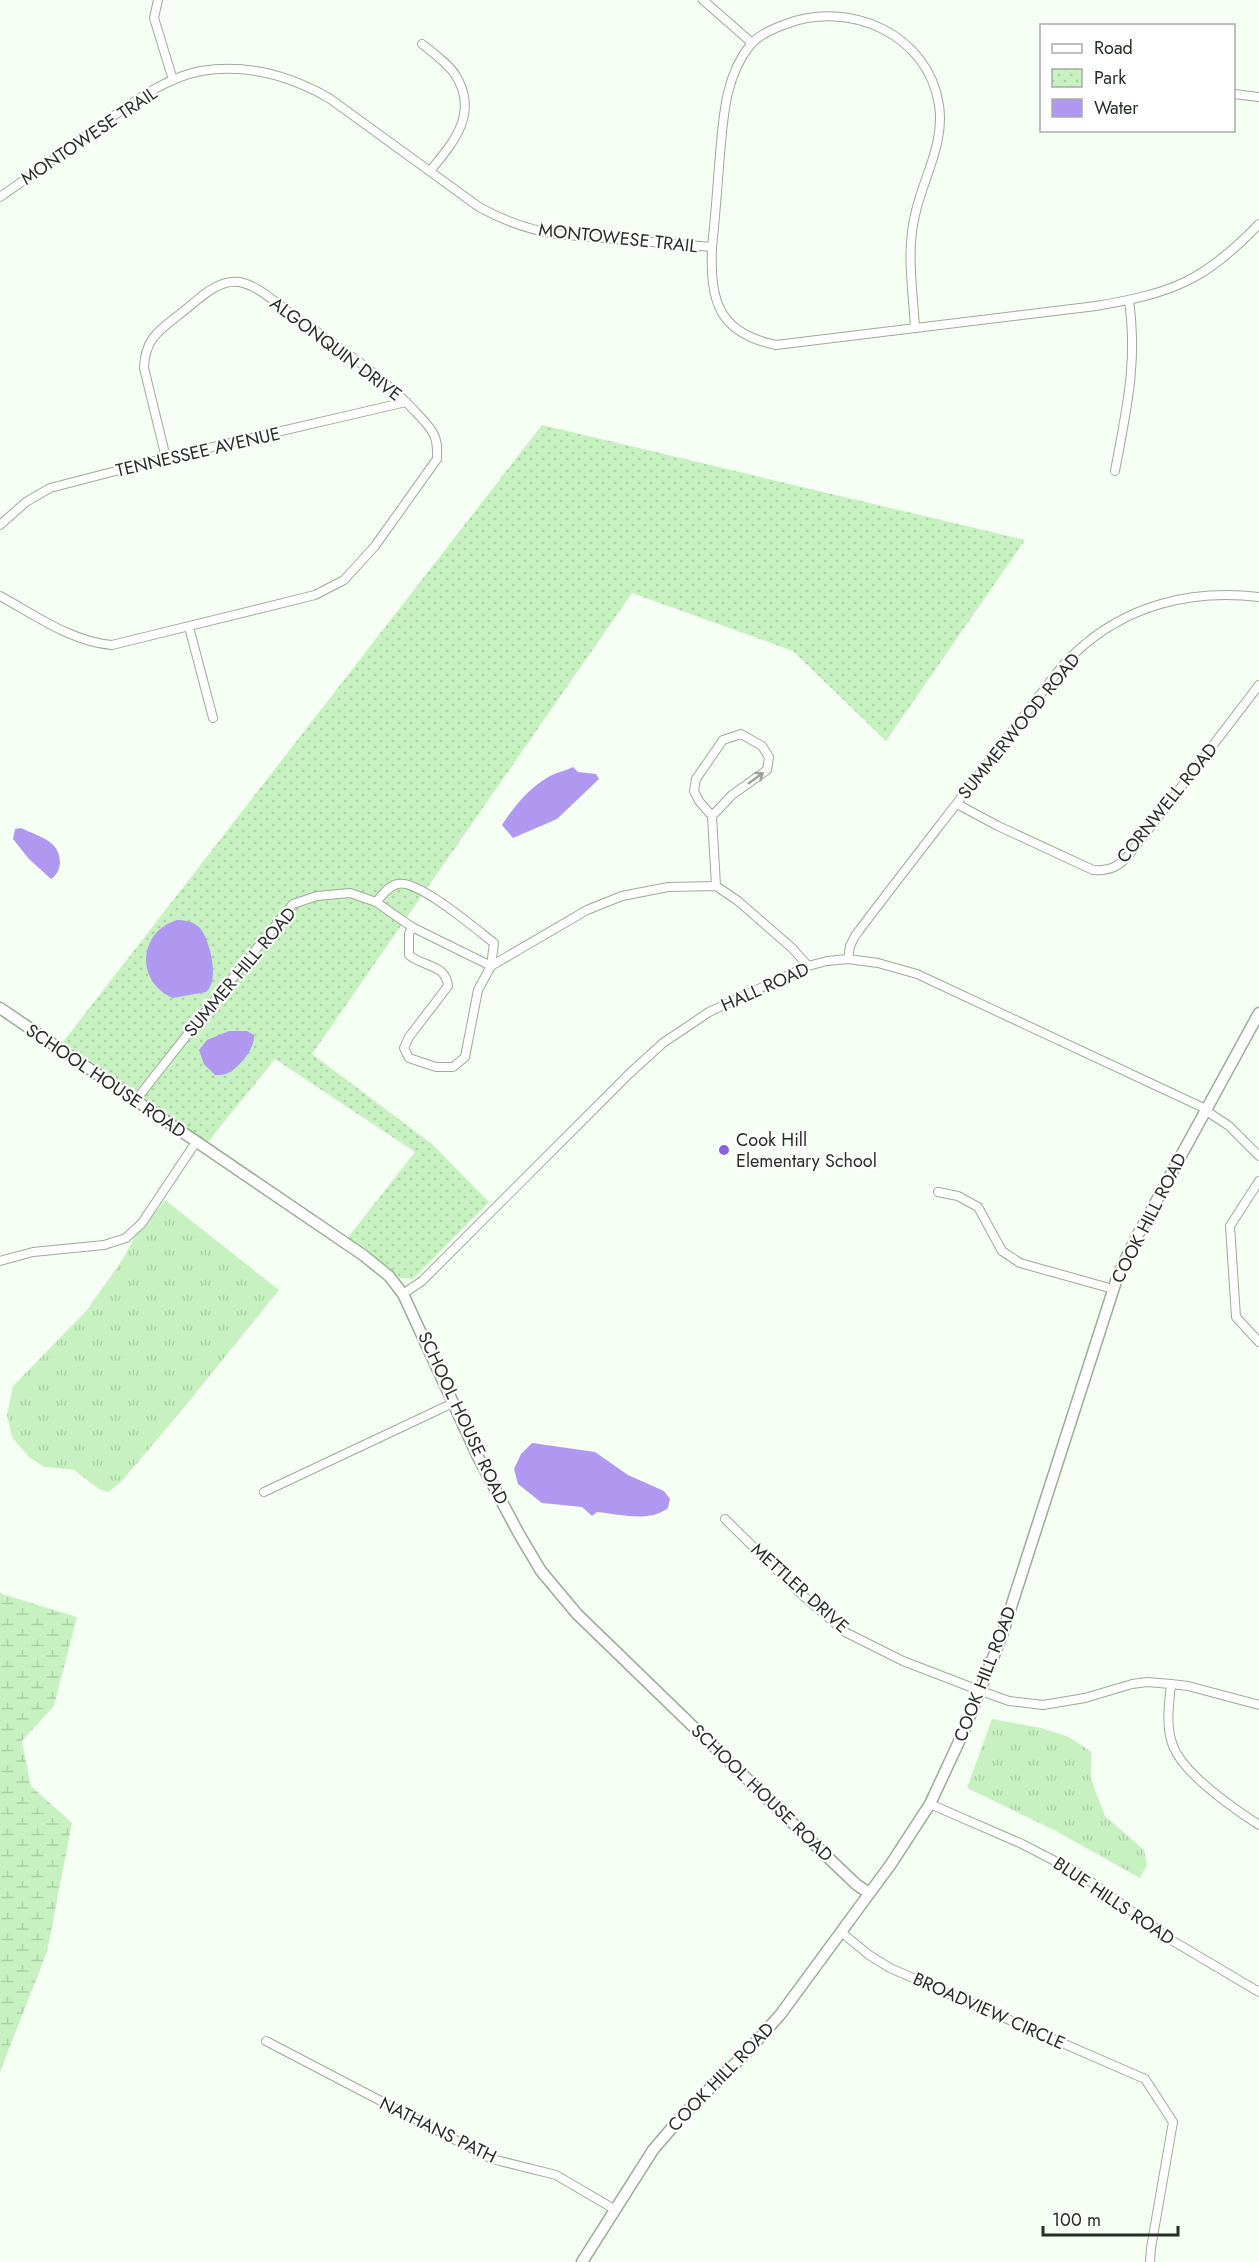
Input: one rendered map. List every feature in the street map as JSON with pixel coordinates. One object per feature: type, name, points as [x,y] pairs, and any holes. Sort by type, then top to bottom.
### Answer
[{"type":"street","points":[[158,0],[154,18],[173,80]]},
{"type":"street","points":[[703,0],[752,43]]},
{"type":"street","points":[[712,247],[725,103],[736,71],[752,43],[776,28],[802,17],[831,13],[866,18],[897,35],[926,67],[939,104],[939,141],[914,216],[910,266],[915,328]]},
{"type":"street","points":[[422,44],[456,75],[464,95],[465,116],[457,138],[430,171]]},
{"type":"street","name":"MONTOWESE TRAIL","points":[[0,197],[136,100],[173,80],[200,71],[237,68],[267,72],[305,85],[329,98],[479,207],[504,221],[531,230],[555,234],[712,247],[711,278],[716,304],[732,327],[755,341],[776,345],[1129,300],[1159,293],[1181,285],[1222,259],[1259,224]]},
{"type":"street","points":[[1235,93],[1259,97]]},
{"type":"street","name":"ALGONQUIN DRIVE","points":[[0,596],[72,634],[94,643],[112,645],[315,595],[344,580],[375,546],[437,459],[438,447],[434,434],[389,386],[339,347],[255,289],[238,282],[223,284],[210,290],[161,329],[150,340],[144,354],[144,369],[166,458]]},
{"type":"street","points":[[1115,471],[1132,376],[1133,345],[1129,300]]},
{"type":"street","name":"TENNESSEE AVENUE","points":[[0,525],[26,502],[50,488],[166,458],[406,402]]},
{"type":"street","name":"SUMMERWOOD ROAD","points":[[848,960],[850,946],[855,936],[1074,653],[1096,636],[1144,608],[1183,598],[1214,594],[1259,597]]},
{"type":"street","points":[[189,627],[213,718]]},
{"type":"street","name":"CORNWELL ROAD","points":[[957,804],[998,826],[1093,870],[1104,871],[1118,867],[1259,686]]},
{"type":"street","points":[[712,816],[732,795],[767,770],[770,757],[762,746],[741,734],[723,740],[696,779],[694,791],[712,816],[716,886]]},
{"type":"street","points":[[376,902],[398,883],[411,885],[455,910],[494,943],[491,966],[477,990],[465,1057],[453,1067],[436,1067],[409,1058],[404,1048],[448,986],[447,977],[441,970],[416,961],[409,955],[412,927]]},
{"type":"street","points":[[491,966],[587,910],[622,896],[668,887],[716,886],[804,959],[808,966]]},
{"type":"street","name":"SUMMER HILL ROAD","points":[[135,1101],[293,904],[317,896],[350,893],[376,902],[412,927],[491,966]]},
{"type":"street","name":"HALL ROAD","points":[[403,1294],[422,1281],[630,1073],[663,1043],[709,1012],[808,966],[827,961],[848,960],[878,963],[917,974],[1206,1110],[1229,1126],[1259,1156]]},
{"type":"street","name":"SCHOOL HOUSE ROAD","points":[[0,1008],[363,1255],[389,1276],[403,1294],[478,1457],[519,1534],[553,1587],[577,1614],[857,1886],[869,1893]]},
{"type":"street","name":"COOK HILL ROAD","points":[[582,2262],[614,2209],[663,2137],[774,2021],[907,1841],[930,1804],[981,1691],[1011,1609],[1113,1289],[1135,1240],[1259,1014]]},
{"type":"street","points":[[0,1262],[33,1252],[104,1245],[126,1238],[142,1223],[196,1142]]},
{"type":"street","points":[[1259,1181],[1230,1226],[1236,1317],[1259,1342]]},
{"type":"street","points":[[938,1192],[958,1196],[978,1207],[1002,1251],[1020,1263],[1113,1289]]},
{"type":"street","points":[[264,1492],[453,1403]]},
{"type":"street","name":"METTLER DRIVE","points":[[725,1518],[801,1594],[845,1632],[910,1664],[1009,1701],[1043,1705],[1085,1698],[1132,1684],[1147,1682],[1188,1686],[1259,1705]]},
{"type":"street","points":[[1171,1684],[1169,1733],[1173,1748],[1185,1766],[1259,1825]]},
{"type":"street","name":"BLUE HILLS ROAD","points":[[930,1804],[1071,1868],[1173,1941],[1259,1992]]},
{"type":"street","name":"BROADVIEW CIRCLE","points":[[841,1932],[869,1955],[890,1968],[1144,2079],[1173,2122],[1150,2262]]},
{"type":"street","name":"NATHANS PATH","points":[[266,2041],[492,2159],[556,2175],[614,2209]]},
{"type":"green space","points":[[542,425],[1025,540],[886,741],[793,651],[632,593],[312,1054],[432,1144],[489,1202],[413,1279],[401,1278],[346,1240],[415,1152],[275,1059],[207,1143],[63,1042]]},
{"type":"green space","points":[[165,1200],[279,1290],[182,1410],[121,1482],[108,1492],[99,1489],[74,1470],[45,1467],[30,1458],[12,1437],[7,1415],[13,1386],[87,1310],[123,1259],[134,1238]]},
{"type":"green space","points":[[0,1591],[2,1594],[77,1617],[54,1706],[22,1741],[31,1786],[72,1823],[47,1952],[0,2072]]},
{"type":"green space","points":[[992,1719],[1041,1728],[1069,1737],[1091,1752],[1091,1779],[1105,1816],[1144,1850],[1147,1865],[1140,1878],[1054,1830],[967,1788]]},
{"type":"water","points":[[573,767],[578,772],[596,774],[599,779],[557,819],[513,838],[502,825],[517,804],[542,781]]},
{"type":"water","points":[[21,828],[47,840],[56,849],[60,866],[51,879],[29,859],[13,839],[15,829]]},
{"type":"water","points":[[177,920],[195,924],[200,928],[210,951],[213,970],[210,987],[206,992],[173,998],[161,991],[152,981],[147,969],[146,958],[155,935],[164,926]]},
{"type":"water","points":[[229,1031],[247,1031],[254,1035],[254,1040],[243,1061],[226,1074],[215,1075],[204,1064],[199,1050],[207,1040]]},
{"type":"water","points":[[532,1443],[595,1452],[628,1475],[664,1491],[670,1499],[668,1508],[660,1513],[643,1516],[597,1512],[592,1516],[582,1507],[542,1503],[518,1484],[514,1469],[521,1454]]},
{"type":"place","name":"Cook Hill Elementary School","points":[[724,1150]]}]
